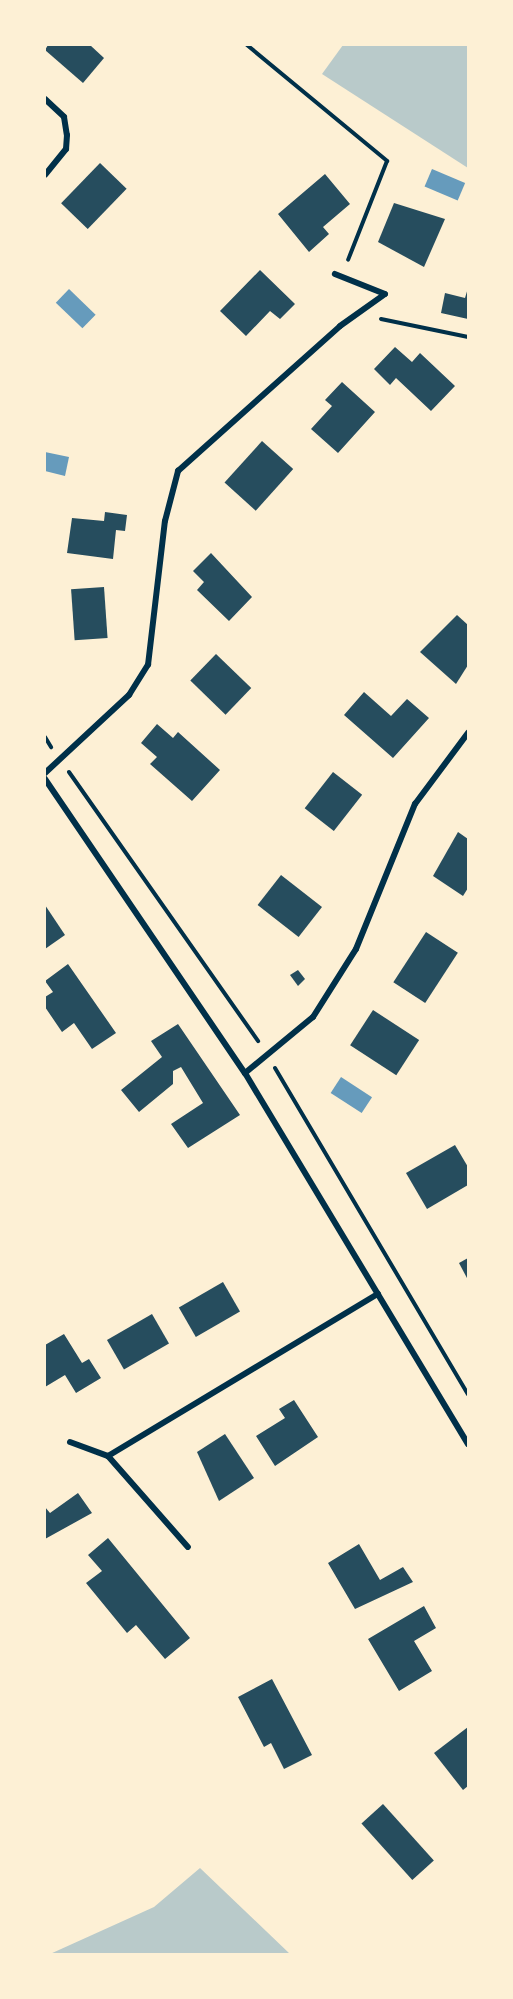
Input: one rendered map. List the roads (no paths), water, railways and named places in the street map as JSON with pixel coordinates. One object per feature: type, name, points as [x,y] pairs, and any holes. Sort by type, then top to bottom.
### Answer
[{"type":"street","points":[[45,99],[64,117],[68,135],[66,149],[45,175]]},
{"type":"street","points":[[45,773],[129,695],[148,665],[165,521],[178,471],[356,315],[385,294],[335,274]]},
{"type":"street","points":[[245,1073],[313,1017],[356,949],[415,804],[468,733]]},
{"type":"street","points":[[45,779],[245,1073],[468,1444]]},
{"type":"street","points":[[108,1456],[378,1293]]},
{"type":"street","points":[[70,1442],[108,1456],[188,1547]]},
{"type":"water","points":[[432,169],[465,183],[458,201],[425,186]]},
{"type":"water","points":[[69,289],[96,315],[82,328],[56,303]]},
{"type":"water","points":[[45,452],[69,457],[65,476],[45,471]]},
{"type":"water","points":[[341,1077],[372,1097],[362,1113],[331,1093]]}]
